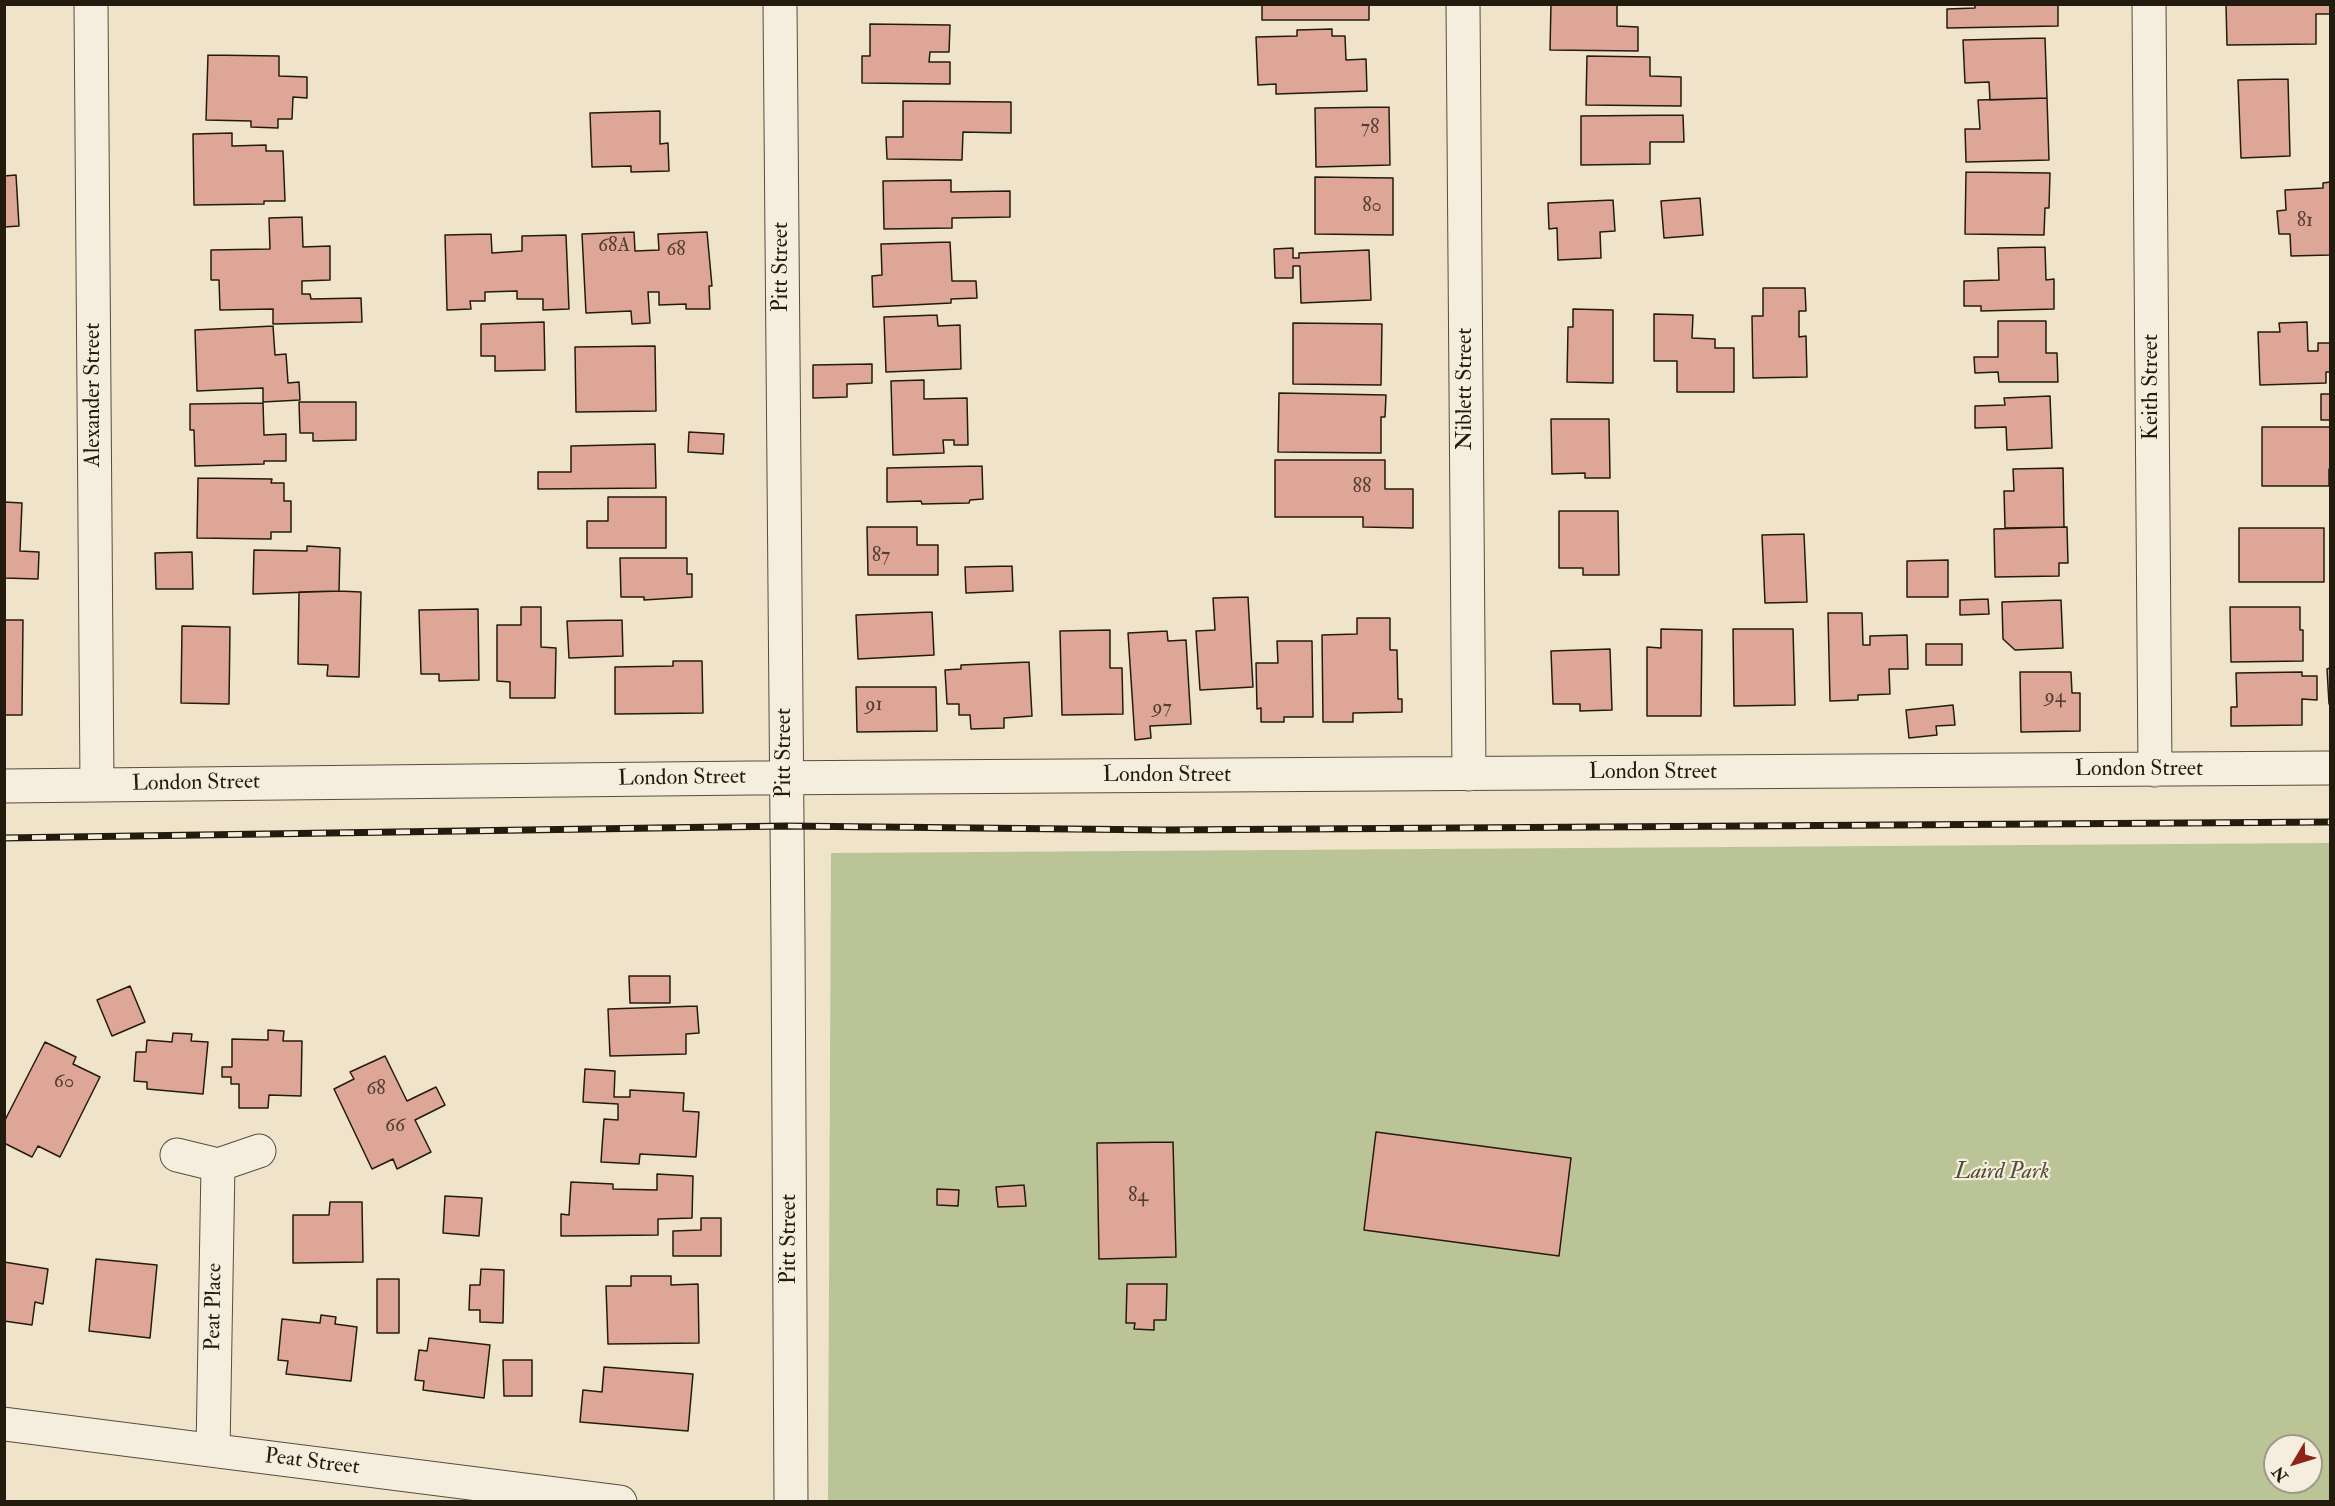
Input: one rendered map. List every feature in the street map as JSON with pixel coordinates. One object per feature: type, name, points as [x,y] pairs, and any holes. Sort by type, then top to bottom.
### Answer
[{"type":"street","name":"Alexander Street","points":[[91,4],[97,785]]},
{"type":"street","name":"Pitt Street","points":[[780,4],[791,1502]]},
{"type":"street","name":"Niblett Street","points":[[1463,4],[1469,774]]},
{"type":"street","name":"Keith Street","points":[[2149,4],[2155,770]]},
{"type":"street","name":"London Street","points":[[4,786],[785,778],[2331,768]]},
{"type":"street","points":[[177,1155],[218,1165],[259,1151]]},
{"type":"street","name":"Peat Place","points":[[213,1450],[218,1165]]},
{"type":"street","name":"Peat Street","points":[[4,1424],[620,1502]]},
{"type":"green space","name":"Laird Park","points":[[2330,843],[2330,1501],[828,1502],[831,853]]},
{"type":"building","points":[[1262,4],[1369,4],[1369,20],[1262,20]]},
{"type":"building","points":[[1551,4],[1617,4],[1617,26],[1638,27],[1638,51],[1550,50]]},
{"type":"building","points":[[1975,4],[2058,4],[2058,26],[1947,28],[1947,9],[1975,8]]},
{"type":"building","points":[[2226,4],[2330,4],[2330,14],[2316,14],[2316,44],[2227,45]]},
{"type":"building","points":[[870,24],[950,25],[949,52],[930,52],[929,62],[950,62],[950,84],[862,83],[862,56],[870,56]]},
{"type":"building","points":[[1332,29],[1332,36],[1345,36],[1346,60],[1366,59],[1367,91],[1276,94],[1276,84],[1258,85],[1256,37],[1297,36],[1297,30]]},
{"type":"building","points":[[2045,38],[2047,98],[1990,100],[1989,82],[1965,83],[1963,40]]},
{"type":"building","points":[[208,55],[279,56],[279,76],[307,77],[307,98],[293,97],[292,119],[278,119],[278,128],[251,127],[251,121],[206,120]]},
{"type":"building","points":[[1587,56],[1650,57],[1650,76],[1681,77],[1681,106],[1586,105]]},
{"type":"building","points":[[2288,79],[2290,156],[2241,158],[2238,80]]},
{"type":"building","points":[[2047,98],[2049,160],[1966,162],[1965,129],[1980,129],[1978,100]]},
{"type":"building","points":[[903,101],[1011,102],[1011,133],[963,132],[962,160],[887,159],[886,137],[903,137]]},
{"type":"building","points":[[1389,107],[1390,165],[1316,167],[1315,108]]},
{"type":"building","points":[[660,111],[660,144],[668,143],[669,171],[631,172],[631,166],[592,167],[590,113]]},
{"type":"building","points":[[1683,115],[1684,142],[1650,142],[1650,164],[1581,165],[1581,116]]},
{"type":"building","points":[[232,133],[232,146],[266,145],[266,151],[283,151],[285,201],[264,201],[264,204],[194,205],[193,134]]},
{"type":"building","points":[[1966,172],[2050,173],[2049,208],[2045,208],[2044,235],[1965,234]]},
{"type":"building","points":[[16,175],[19,226],[4,227],[4,176]]},
{"type":"building","points":[[1315,177],[1393,178],[1393,235],[1315,234]]},
{"type":"building","points":[[951,180],[951,192],[1010,191],[1010,217],[952,218],[952,228],[884,229],[883,181]]},
{"type":"building","points":[[2330,182],[2330,255],[2291,256],[2290,234],[2279,234],[2277,211],[2286,210],[2285,190],[2323,188],[2323,183]]},
{"type":"building","points":[[1700,198],[1703,235],[1664,238],[1661,201]]},
{"type":"building","points":[[1613,200],[1615,231],[1600,232],[1601,258],[1558,260],[1557,228],[1549,229],[1548,203]]},
{"type":"building","points":[[302,217],[303,247],[330,246],[330,280],[302,281],[302,294],[310,294],[311,299],[361,298],[362,322],[273,324],[273,309],[220,310],[219,280],[211,280],[211,250],[270,249],[269,218]]},
{"type":"building","points":[[634,232],[635,251],[659,250],[658,234],[707,232],[712,286],[709,286],[710,309],[686,309],[686,304],[659,305],[659,292],[648,292],[650,323],[632,324],[631,311],[586,313],[582,234]]},
{"type":"building","points":[[491,234],[492,253],[522,251],[522,236],[566,235],[569,309],[543,310],[543,299],[517,299],[517,291],[485,292],[485,301],[470,301],[471,309],[447,310],[445,235]]},
{"type":"building","points":[[950,242],[952,281],[976,281],[977,298],[951,299],[951,303],[873,307],[872,276],[882,275],[881,244]]},
{"type":"building","points":[[2045,247],[2046,280],[2054,279],[2054,309],[1981,311],[1981,306],[1964,306],[1964,281],[1999,280],[1998,248]]},
{"type":"building","points":[[1293,248],[1293,258],[1299,258],[1299,253],[1369,250],[1371,300],[1301,303],[1300,266],[1293,266],[1293,278],[1275,278],[1274,249]]},
{"type":"building","points":[[1763,288],[1805,288],[1806,311],[1799,311],[1799,337],[1806,336],[1807,377],[1753,378],[1752,316],[1763,316]]},
{"type":"building","points":[[1573,309],[1613,310],[1613,383],[1567,382],[1568,327],[1573,327]]},
{"type":"building","points":[[1654,314],[1693,315],[1692,338],[1715,339],[1715,348],[1734,348],[1734,392],[1677,392],[1677,361],[1654,361]]},
{"type":"building","points":[[937,315],[938,326],[960,325],[961,369],[886,372],[884,317]]},
{"type":"building","points":[[1998,321],[2046,321],[2046,353],[2057,353],[2058,382],[1999,382],[1998,372],[1975,373],[1974,357],[1998,357]]},
{"type":"building","points":[[544,322],[545,370],[495,371],[495,356],[481,356],[481,324]]},
{"type":"building","points":[[2307,322],[2308,351],[2318,351],[2318,343],[2330,343],[2330,372],[2326,372],[2326,383],[2260,385],[2258,332],[2280,332],[2279,323]]},
{"type":"building","points":[[1293,323],[1382,324],[1381,385],[1293,384]]},
{"type":"building","points":[[273,326],[275,355],[286,354],[288,383],[299,382],[300,400],[263,402],[263,388],[197,391],[195,330]]},
{"type":"building","points":[[655,346],[656,411],[576,412],[575,347]]},
{"type":"building","points":[[872,364],[872,383],[847,384],[847,397],[813,398],[813,365]]},
{"type":"building","points":[[924,380],[924,399],[967,398],[968,445],[954,445],[954,440],[943,440],[944,453],[893,455],[891,381]]},
{"type":"building","points":[[1279,393],[1386,395],[1385,417],[1381,417],[1381,453],[1278,452]]},
{"type":"building","points":[[2321,394],[2330,394],[2330,420],[2321,420]]},
{"type":"building","points":[[2050,396],[2052,448],[2007,450],[2006,427],[1975,428],[1975,406],[2005,405],[2004,398]]},
{"type":"building","points":[[299,402],[356,402],[356,440],[313,441],[313,433],[300,433]]},
{"type":"building","points":[[263,403],[264,435],[286,434],[286,461],[195,466],[194,430],[190,430],[190,404]]},
{"type":"building","points":[[1551,419],[1609,419],[1610,478],[1585,478],[1585,473],[1552,474]]},
{"type":"building","points":[[2262,427],[2330,427],[2329,486],[2262,486]]},
{"type":"building","points":[[689,432],[724,434],[723,454],[688,452]]},
{"type":"building","points":[[655,444],[656,488],[538,489],[538,472],[571,472],[571,446]]},
{"type":"building","points":[[1275,460],[1385,460],[1385,489],[1413,489],[1413,528],[1363,527],[1363,517],[1275,517]]},
{"type":"building","points":[[982,466],[983,499],[970,500],[969,503],[887,502],[887,468]]},
{"type":"building","points":[[2063,468],[2064,527],[2005,528],[2004,491],[2014,491],[2013,469]]},
{"type":"building","points":[[198,478],[272,479],[271,483],[284,483],[284,501],[291,501],[291,532],[271,532],[271,539],[197,538]]},
{"type":"building","points":[[608,497],[666,497],[666,548],[587,548],[587,521],[608,521]]},
{"type":"building","points":[[4,502],[22,503],[20,551],[39,552],[38,579],[4,578]]},
{"type":"building","points":[[1559,511],[1618,511],[1619,575],[1583,575],[1583,568],[1559,568]]},
{"type":"building","points":[[867,527],[917,527],[917,545],[938,545],[938,575],[868,575]]},
{"type":"building","points":[[2067,527],[2068,563],[2059,563],[2059,576],[1995,577],[1994,529]]},
{"type":"building","points":[[2239,528],[2324,528],[2324,582],[2239,582]]},
{"type":"building","points":[[1804,534],[1807,602],[1765,603],[1762,535]]},
{"type":"building","points":[[307,546],[340,548],[339,591],[253,594],[254,550],[307,551]]},
{"type":"building","points":[[192,552],[193,589],[156,589],[155,553]]},
{"type":"building","points":[[620,558],[687,558],[687,574],[692,574],[692,597],[644,600],[644,597],[621,597]]},
{"type":"building","points":[[1948,560],[1948,597],[1907,597],[1907,561]]},
{"type":"building","points":[[1012,566],[1013,591],[966,593],[965,567]]},
{"type":"building","points":[[299,592],[361,592],[359,677],[327,676],[328,665],[298,664]]},
{"type":"building","points":[[1248,597],[1253,687],[1200,690],[1196,631],[1215,630],[1213,598]]},
{"type":"building","points":[[1988,599],[1989,614],[1960,615],[1960,600]]},
{"type":"building","points":[[2061,600],[2063,648],[2015,650],[2003,639],[2002,602]]},
{"type":"building","points":[[521,607],[541,607],[541,647],[556,648],[555,698],[510,698],[510,682],[497,681],[497,625],[521,625]]},
{"type":"building","points":[[2230,607],[2300,607],[2303,661],[2231,662]]},
{"type":"building","points":[[478,609],[479,680],[439,681],[439,674],[421,674],[419,610]]},
{"type":"building","points":[[932,612],[934,655],[858,659],[856,615]]},
{"type":"building","points":[[1828,613],[1862,613],[1863,645],[1870,645],[1870,636],[1907,635],[1908,669],[1889,669],[1890,694],[1858,695],[1858,700],[1830,701]]},
{"type":"building","points":[[1357,618],[1390,618],[1390,650],[1397,650],[1398,699],[1402,699],[1402,712],[1353,713],[1353,722],[1323,722],[1322,635],[1357,634]]},
{"type":"building","points":[[4,620],[23,620],[22,715],[4,715]]},
{"type":"building","points":[[622,620],[623,656],[569,658],[567,621]]},
{"type":"building","points":[[182,626],[230,627],[229,704],[181,703]]},
{"type":"building","points":[[1661,629],[1702,630],[1701,716],[1647,716],[1647,647],[1661,648]]},
{"type":"building","points":[[1733,629],[1793,629],[1795,705],[1734,706]]},
{"type":"building","points":[[1110,630],[1110,668],[1122,668],[1123,714],[1062,715],[1060,631]]},
{"type":"building","points":[[1167,631],[1168,641],[1186,640],[1191,724],[1150,726],[1151,738],[1135,740],[1128,633]]},
{"type":"building","points":[[1277,641],[1312,641],[1313,717],[1284,717],[1284,722],[1261,722],[1261,708],[1257,709],[1256,663],[1278,663]]},
{"type":"building","points":[[1926,644],[1962,644],[1962,665],[1926,665]]},
{"type":"building","points":[[1610,649],[1612,710],[1580,711],[1580,704],[1553,704],[1551,651]]},
{"type":"building","points":[[673,661],[702,661],[703,713],[615,714],[615,667],[673,666]]},
{"type":"building","points":[[1029,662],[1032,716],[1004,718],[1004,728],[971,729],[970,715],[959,715],[959,704],[947,704],[945,670],[961,669],[961,665]]},
{"type":"building","points":[[2330,668],[2330,704],[2329,704],[2327,669]]},
{"type":"building","points":[[2020,672],[2071,672],[2072,693],[2080,693],[2080,731],[2021,732]]},
{"type":"building","points":[[2302,672],[2302,676],[2317,676],[2317,700],[2302,699],[2302,725],[2231,726],[2231,707],[2237,707],[2236,673]]},
{"type":"building","points":[[856,687],[936,687],[937,731],[857,732]]},
{"type":"building","points":[[1953,705],[1955,725],[1936,726],[1937,735],[1909,738],[1906,710]]},
{"type":"building","points":[[629,976],[670,976],[670,1003],[630,1003]]},
{"type":"building","points":[[130,986],[145,1022],[112,1036],[97,1000]]},
{"type":"building","points":[[697,1006],[699,1033],[686,1034],[686,1054],[610,1056],[608,1009]]},
{"type":"building","points":[[268,1030],[284,1031],[283,1041],[302,1041],[301,1096],[269,1095],[268,1108],[239,1108],[239,1084],[231,1084],[231,1077],[222,1077],[222,1067],[232,1067],[232,1039],[268,1040]]},
{"type":"building","points":[[173,1033],[192,1034],[191,1041],[208,1042],[203,1094],[147,1089],[147,1082],[134,1081],[136,1052],[146,1052],[147,1040],[172,1042]]},
{"type":"building","points":[[45,1042],[76,1057],[73,1064],[100,1077],[60,1157],[38,1146],[32,1157],[4,1143],[4,1122]]},
{"type":"building","points":[[385,1056],[407,1101],[436,1087],[445,1105],[415,1120],[431,1152],[397,1169],[393,1159],[372,1169],[334,1089],[354,1079],[350,1072]]},
{"type":"building","points":[[585,1069],[615,1071],[614,1097],[630,1097],[630,1090],[684,1093],[683,1111],[699,1112],[696,1157],[640,1154],[639,1164],[601,1162],[604,1119],[618,1120],[618,1104],[583,1102]]},
{"type":"building","points":[[1376,1132],[1571,1158],[1559,1256],[1364,1230]]},
{"type":"building","points":[[1173,1142],[1176,1257],[1099,1259],[1097,1143]]},
{"type":"building","points":[[657,1174],[693,1176],[692,1218],[658,1219],[658,1235],[561,1236],[561,1214],[569,1215],[571,1182],[613,1184],[613,1189],[657,1190]]},
{"type":"building","points":[[1024,1185],[1026,1206],[998,1207],[996,1187]]},
{"type":"building","points":[[937,1189],[959,1190],[958,1206],[937,1205]]},
{"type":"building","points":[[445,1196],[482,1198],[479,1236],[443,1233]]},
{"type":"building","points":[[330,1202],[362,1202],[363,1262],[293,1263],[293,1215],[329,1215]]},
{"type":"building","points":[[701,1218],[721,1218],[721,1256],[673,1256],[673,1231],[701,1230]]},
{"type":"building","points":[[96,1259],[157,1265],[150,1338],[89,1331]]},
{"type":"building","points":[[4,1262],[48,1269],[43,1304],[35,1302],[32,1325],[4,1321]]},
{"type":"building","points":[[481,1269],[504,1270],[503,1323],[480,1322],[480,1310],[469,1310],[470,1285],[480,1285]]},
{"type":"building","points":[[631,1276],[671,1276],[671,1285],[698,1284],[699,1343],[608,1344],[606,1286],[631,1286]]},
{"type":"building","points":[[377,1279],[399,1279],[399,1333],[377,1333]]},
{"type":"building","points":[[1127,1284],[1167,1284],[1166,1320],[1154,1320],[1154,1330],[1134,1329],[1135,1323],[1126,1323]]},
{"type":"building","points":[[321,1315],[336,1317],[335,1324],[357,1327],[351,1381],[286,1374],[288,1361],[278,1360],[282,1319],[320,1323]]},
{"type":"building","points":[[429,1338],[490,1345],[484,1398],[423,1390],[424,1381],[415,1380],[419,1350],[427,1351]]},
{"type":"building","points":[[503,1360],[532,1360],[532,1396],[504,1396]]},
{"type":"building","points":[[604,1367],[693,1374],[688,1431],[580,1422],[583,1390],[602,1392]]},
{"type":"railway","points":[[4,838],[786,826],[1164,830],[2330,822]]}]
